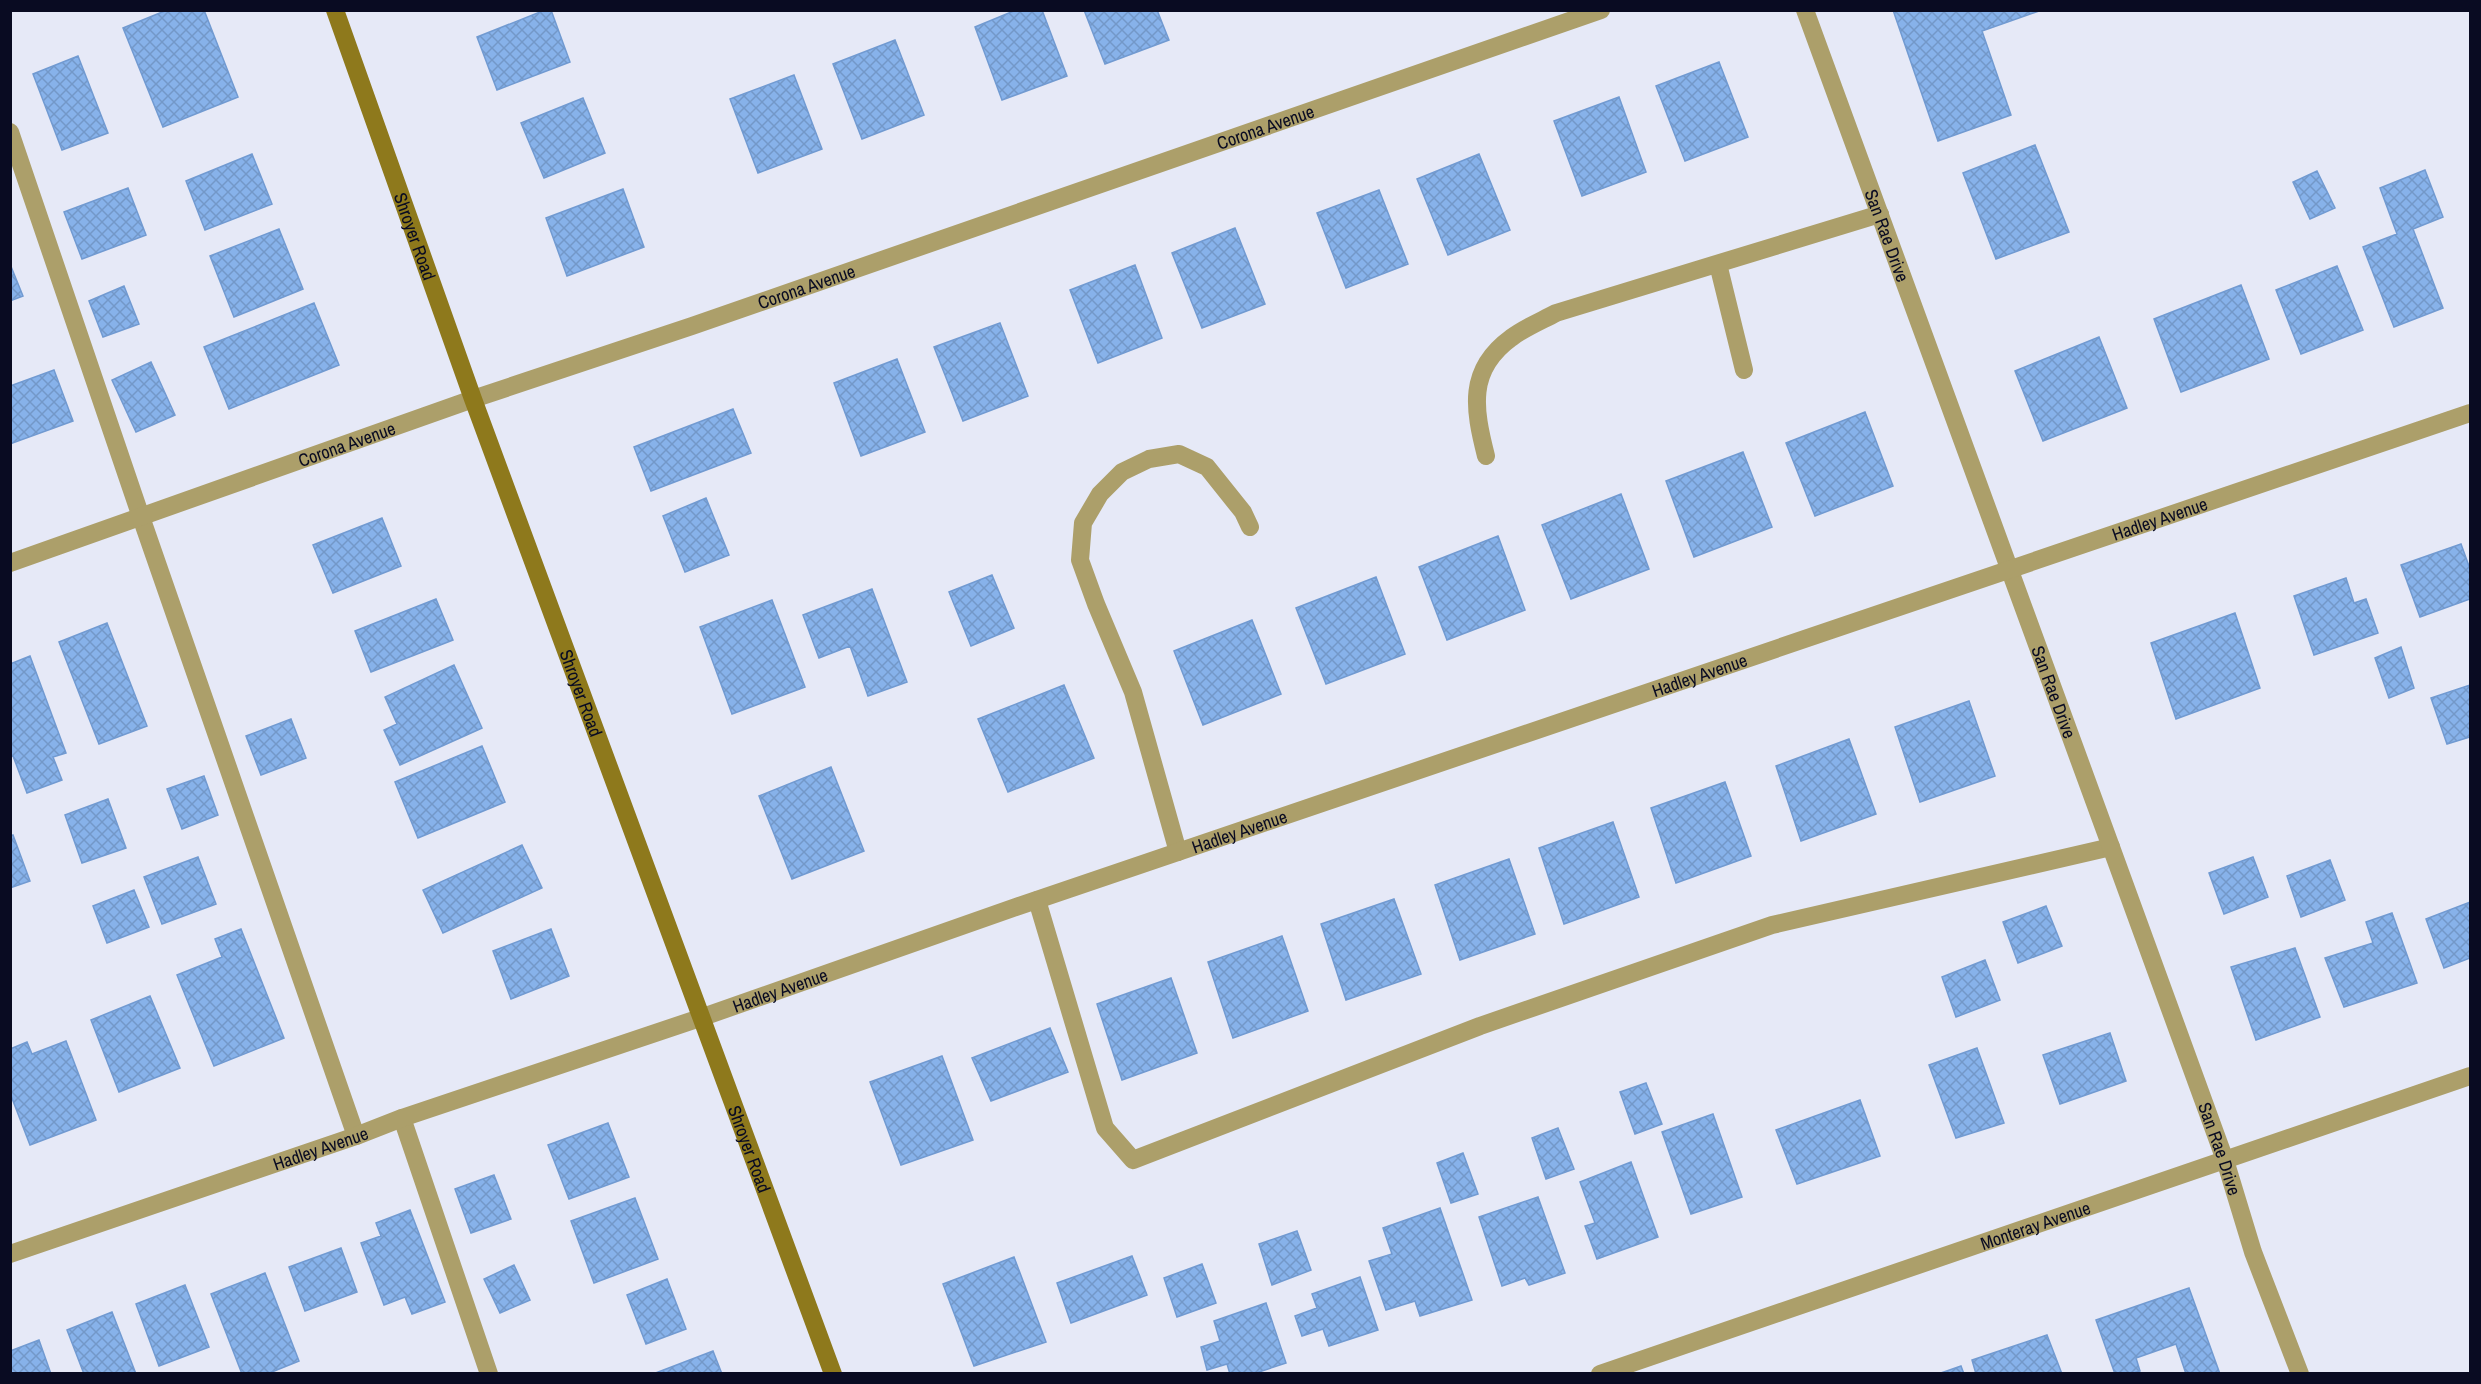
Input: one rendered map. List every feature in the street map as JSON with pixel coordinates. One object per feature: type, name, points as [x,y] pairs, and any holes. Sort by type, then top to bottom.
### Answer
[{"type":"main road","name":"Shroyer Road","points":[[335,10],[473,399],[833,1374]]},
{"type":"street","name":"Corona Avenue","points":[[10,562],[473,399],[703,322],[1601,10]]},
{"type":"street","name":"San Rae Drive","points":[[1805,10],[2225,1160],[2253,1252],[2300,1374]]},
{"type":"street","points":[[10,132],[356,1136]]},
{"type":"street","points":[[1486,456],[1476,418],[1477,386],[1484,365],[1510,338],[1556,313],[1880,214]]},
{"type":"street","points":[[1718,264],[1744,370]]},
{"type":"street","name":"Hadley Avenue","points":[[10,1254],[1037,900],[2470,412]]},
{"type":"street","points":[[1178,852],[1133,692],[1080,560],[1083,523],[1100,494],[1122,472],[1149,459],[1179,454],[1207,467],[1243,512],[1250,527]]},
{"type":"street","points":[[1037,900],[1105,1128],[1133,1161],[1480,1026],[1772,925],[2111,847]]},
{"type":"street","name":"Monteray Avenue","points":[[1600,1374],[2470,1076]]},
{"type":"street","points":[[402,1118],[489,1374]]},
{"type":"building","points":[[167,10],[204,10],[238,97],[163,127],[123,28]]},
{"type":"building","points":[[545,10],[551,10],[570,62],[497,90],[477,37]]},
{"type":"building","points":[[1016,10],[1042,10],[1067,76],[1002,100],[975,27]]},
{"type":"building","points":[[1084,10],[1157,10],[1169,40],[1105,64]]},
{"type":"building","points":[[1893,10],[2042,10],[1982,31],[2011,115],[1938,141]]},
{"type":"building","points":[[895,40],[924,115],[862,139],[833,64]]},
{"type":"building","points":[[78,56],[108,133],[62,150],[33,74]]},
{"type":"building","points":[[1719,62],[1748,137],[1685,161],[1656,86]]},
{"type":"building","points":[[794,75],[822,149],[758,173],[730,99]]},
{"type":"building","points":[[1619,97],[1646,172],[1582,196],[1554,121]]},
{"type":"building","points":[[583,98],[605,153],[544,178],[521,123]]},
{"type":"building","points":[[2035,145],[2069,232],[1996,259],[1963,173]]},
{"type":"building","points":[[252,154],[272,204],[205,230],[186,181]]},
{"type":"building","points":[[1479,154],[1510,230],[1448,255],[1417,179]]},
{"type":"building","points":[[2425,170],[2443,217],[2413,229],[2443,308],[2394,327],[2363,247],[2397,234],[2380,188]]},
{"type":"building","points":[[2317,171],[2335,208],[2310,219],[2293,182]]},
{"type":"building","points":[[128,188],[146,235],[82,259],[64,212]]},
{"type":"building","points":[[623,189],[644,247],[567,276],[546,218]]},
{"type":"building","points":[[1379,190],[1408,264],[1346,288],[1317,213]]},
{"type":"building","points":[[1235,228],[1265,304],[1202,328],[1172,253]]},
{"type":"building","points":[[279,229],[303,289],[234,317],[210,256]]},
{"type":"building","points":[[10,264],[23,296],[10,301]]},
{"type":"building","points":[[1135,265],[1162,338],[1098,363],[1070,290]]},
{"type":"building","points":[[2337,266],[2363,330],[2301,354],[2276,290]]},
{"type":"building","points":[[2241,285],[2269,359],[2181,392],[2154,319]]},
{"type":"building","points":[[124,286],[139,324],[103,337],[89,301]]},
{"type":"building","points":[[314,303],[339,365],[229,409],[204,347]]},
{"type":"building","points":[[1000,323],[1028,396],[963,421],[934,347]]},
{"type":"building","points":[[2099,337],[2127,408],[2043,441],[2015,371]]},
{"type":"building","points":[[897,359],[925,432],[861,456],[834,383]]},
{"type":"building","points":[[151,362],[175,415],[136,432],[112,380]]},
{"type":"building","points":[[54,370],[73,421],[10,444],[10,386]]},
{"type":"building","points":[[733,409],[751,453],[651,491],[634,447]]},
{"type":"building","points":[[1865,412],[1893,486],[1815,516],[1786,443]]},
{"type":"building","points":[[1743,452],[1772,527],[1694,557],[1666,481]]},
{"type":"building","points":[[1621,494],[1649,569],[1571,599],[1542,525]]},
{"type":"building","points":[[706,498],[729,555],[685,572],[663,516]]},
{"type":"building","points":[[382,518],[401,566],[333,593],[313,545]]},
{"type":"building","points":[[1498,536],[1525,610],[1447,640],[1419,567]]},
{"type":"building","points":[[2461,544],[2470,569],[2470,599],[2420,617],[2401,565]]},
{"type":"building","points":[[992,575],[1014,628],[971,646],[949,592]]},
{"type":"building","points":[[1376,577],[1405,654],[1326,684],[1296,608]]},
{"type":"building","points":[[2346,578],[2354,603],[2366,599],[2378,633],[2314,655],[2294,596]]},
{"type":"building","points":[[872,589],[907,682],[868,696],[850,646],[819,658],[803,615]]},
{"type":"building","points":[[436,599],[453,640],[371,672],[355,631]]},
{"type":"building","points":[[772,600],[805,687],[732,714],[700,627]]},
{"type":"building","points":[[2235,613],[2260,688],[2176,719],[2151,643]]},
{"type":"building","points":[[1252,620],[1281,694],[1203,725],[1174,651]]},
{"type":"building","points":[[107,623],[147,726],[99,744],[59,642]]},
{"type":"building","points":[[2401,647],[2414,688],[2389,698],[2375,658]]},
{"type":"building","points":[[30,656],[66,753],[53,757],[62,780],[27,793],[13,756],[10,757],[10,664]]},
{"type":"building","points":[[454,665],[482,728],[400,765],[384,730],[397,724],[385,697]]},
{"type":"building","points":[[1064,685],[1094,758],[1008,792],[978,719]]},
{"type":"building","points":[[2470,685],[2470,737],[2447,744],[2431,698]]},
{"type":"building","points":[[1969,701],[1995,776],[1920,802],[1895,727]]},
{"type":"building","points":[[291,719],[306,758],[261,775],[246,736]]},
{"type":"building","points":[[1849,739],[1876,814],[1801,841],[1776,766]]},
{"type":"building","points":[[482,746],[505,802],[418,838],[395,782]]},
{"type":"building","points":[[831,767],[864,851],[792,879],[759,796]]},
{"type":"building","points":[[204,776],[218,815],[182,829],[167,789]]},
{"type":"building","points":[[1725,782],[1751,856],[1676,883],[1651,808]]},
{"type":"building","points":[[108,799],[126,848],[82,863],[65,815]]},
{"type":"building","points":[[1613,822],[1639,897],[1564,924],[1539,848]]},
{"type":"building","points":[[13,835],[30,881],[10,888],[10,836]]},
{"type":"building","points":[[522,845],[542,888],[443,933],[423,890]]},
{"type":"building","points":[[198,857],[216,904],[162,924],[144,877]]},
{"type":"building","points":[[2253,857],[2268,897],[2224,914],[2209,873]]},
{"type":"building","points":[[1509,859],[1535,934],[1460,960],[1435,885]]},
{"type":"building","points":[[2330,860],[2345,900],[2301,917],[2287,876]]},
{"type":"building","points":[[134,890],[149,927],[107,943],[93,906]]},
{"type":"building","points":[[1394,899],[1421,974],[1346,1000],[1321,924]]},
{"type":"building","points":[[2470,902],[2470,958],[2444,968],[2426,919]]},
{"type":"building","points":[[2046,906],[2062,946],[2018,963],[2003,922]]},
{"type":"building","points":[[2392,913],[2417,983],[2344,1007],[2325,958],[2373,943],[2366,922]]},
{"type":"building","points":[[241,929],[284,1038],[214,1066],[177,975],[222,957],[215,939]]},
{"type":"building","points":[[551,929],[569,976],[511,999],[493,951]]},
{"type":"building","points":[[1282,936],[1308,1011],[1233,1038],[1208,962]]},
{"type":"building","points":[[2295,948],[2320,1017],[2256,1040],[2231,967]]},
{"type":"building","points":[[1985,960],[2000,1000],[1956,1017],[1942,977]]},
{"type":"building","points":[[1171,978],[1197,1053],[1122,1080],[1097,1004]]},
{"type":"building","points":[[150,996],[180,1068],[119,1092],[91,1020]]},
{"type":"building","points":[[1050,1028],[1068,1072],[991,1101],[972,1058]]},
{"type":"building","points":[[2110,1033],[2126,1081],[2060,1104],[2043,1055]]},
{"type":"building","points":[[66,1041],[96,1120],[30,1145],[10,1093],[10,1049],[27,1042],[32,1054]]},
{"type":"building","points":[[1977,1048],[2004,1123],[1956,1138],[1929,1065]]},
{"type":"building","points":[[942,1056],[973,1140],[901,1165],[870,1082]]},
{"type":"building","points":[[1646,1083],[1662,1124],[1635,1134],[1620,1092]]},
{"type":"building","points":[[1860,1100],[1880,1156],[1797,1184],[1776,1130]]},
{"type":"building","points":[[1713,1114],[1742,1197],[1691,1214],[1662,1132]]},
{"type":"building","points":[[608,1123],[629,1177],[569,1199],[548,1145]]},
{"type":"building","points":[[1558,1128],[1574,1169],[1546,1179],[1532,1138]]},
{"type":"building","points":[[1463,1153],[1478,1194],[1451,1203],[1437,1163]]},
{"type":"building","points":[[1631,1162],[1658,1237],[1597,1259],[1585,1226],[1595,1223],[1580,1182]]},
{"type":"building","points":[[494,1175],[511,1219],[471,1233],[455,1189]]},
{"type":"building","points":[[1538,1197],[1565,1273],[1529,1285],[1525,1278],[1502,1286],[1479,1217]]},
{"type":"building","points":[[635,1198],[658,1259],[594,1283],[571,1221]]},
{"type":"building","points":[[1440,1208],[1472,1300],[1420,1316],[1415,1301],[1386,1310],[1369,1261],[1392,1254],[1383,1228]]},
{"type":"building","points":[[410,1210],[445,1302],[412,1314],[405,1297],[384,1305],[361,1243],[381,1236],[376,1223]]},
{"type":"building","points":[[1297,1231],[1311,1270],[1272,1285],[1259,1244]]},
{"type":"building","points":[[341,1248],[357,1292],[305,1311],[289,1267]]},
{"type":"building","points":[[1132,1256],[1147,1295],[1071,1323],[1057,1283]]},
{"type":"building","points":[[1014,1257],[1046,1342],[974,1366],[943,1284]]},
{"type":"building","points":[[1202,1264],[1216,1303],[1177,1317],[1164,1278]]},
{"type":"building","points":[[514,1265],[530,1300],[500,1313],[484,1279]]},
{"type":"building","points":[[265,1273],[299,1361],[267,1374],[242,1374],[211,1294]]},
{"type":"building","points":[[1360,1277],[1378,1330],[1329,1346],[1323,1329],[1302,1336],[1295,1316],[1317,1308],[1312,1294]]},
{"type":"building","points":[[667,1279],[686,1329],[646,1344],[627,1295]]},
{"type":"building","points":[[185,1285],[209,1347],[159,1366],[136,1304]]},
{"type":"building","points":[[2189,1288],[2220,1374],[2186,1374],[2176,1344],[2136,1358],[2140,1371],[2131,1374],[2115,1374],[2096,1320]]},
{"type":"building","points":[[1266,1303],[1286,1363],[1253,1374],[1230,1374],[1227,1364],[1207,1370],[1201,1347],[1220,1341],[1214,1321]]},
{"type":"building","points":[[112,1312],[136,1374],[84,1374],[67,1330]]},
{"type":"building","points":[[2047,1335],[2062,1374],[1976,1374],[1972,1360]]},
{"type":"building","points":[[39,1340],[51,1374],[10,1374],[10,1351]]},
{"type":"building","points":[[713,1351],[722,1374],[653,1374]]},
{"type":"building","points":[[1961,1366],[1964,1374],[1938,1374]]}]
